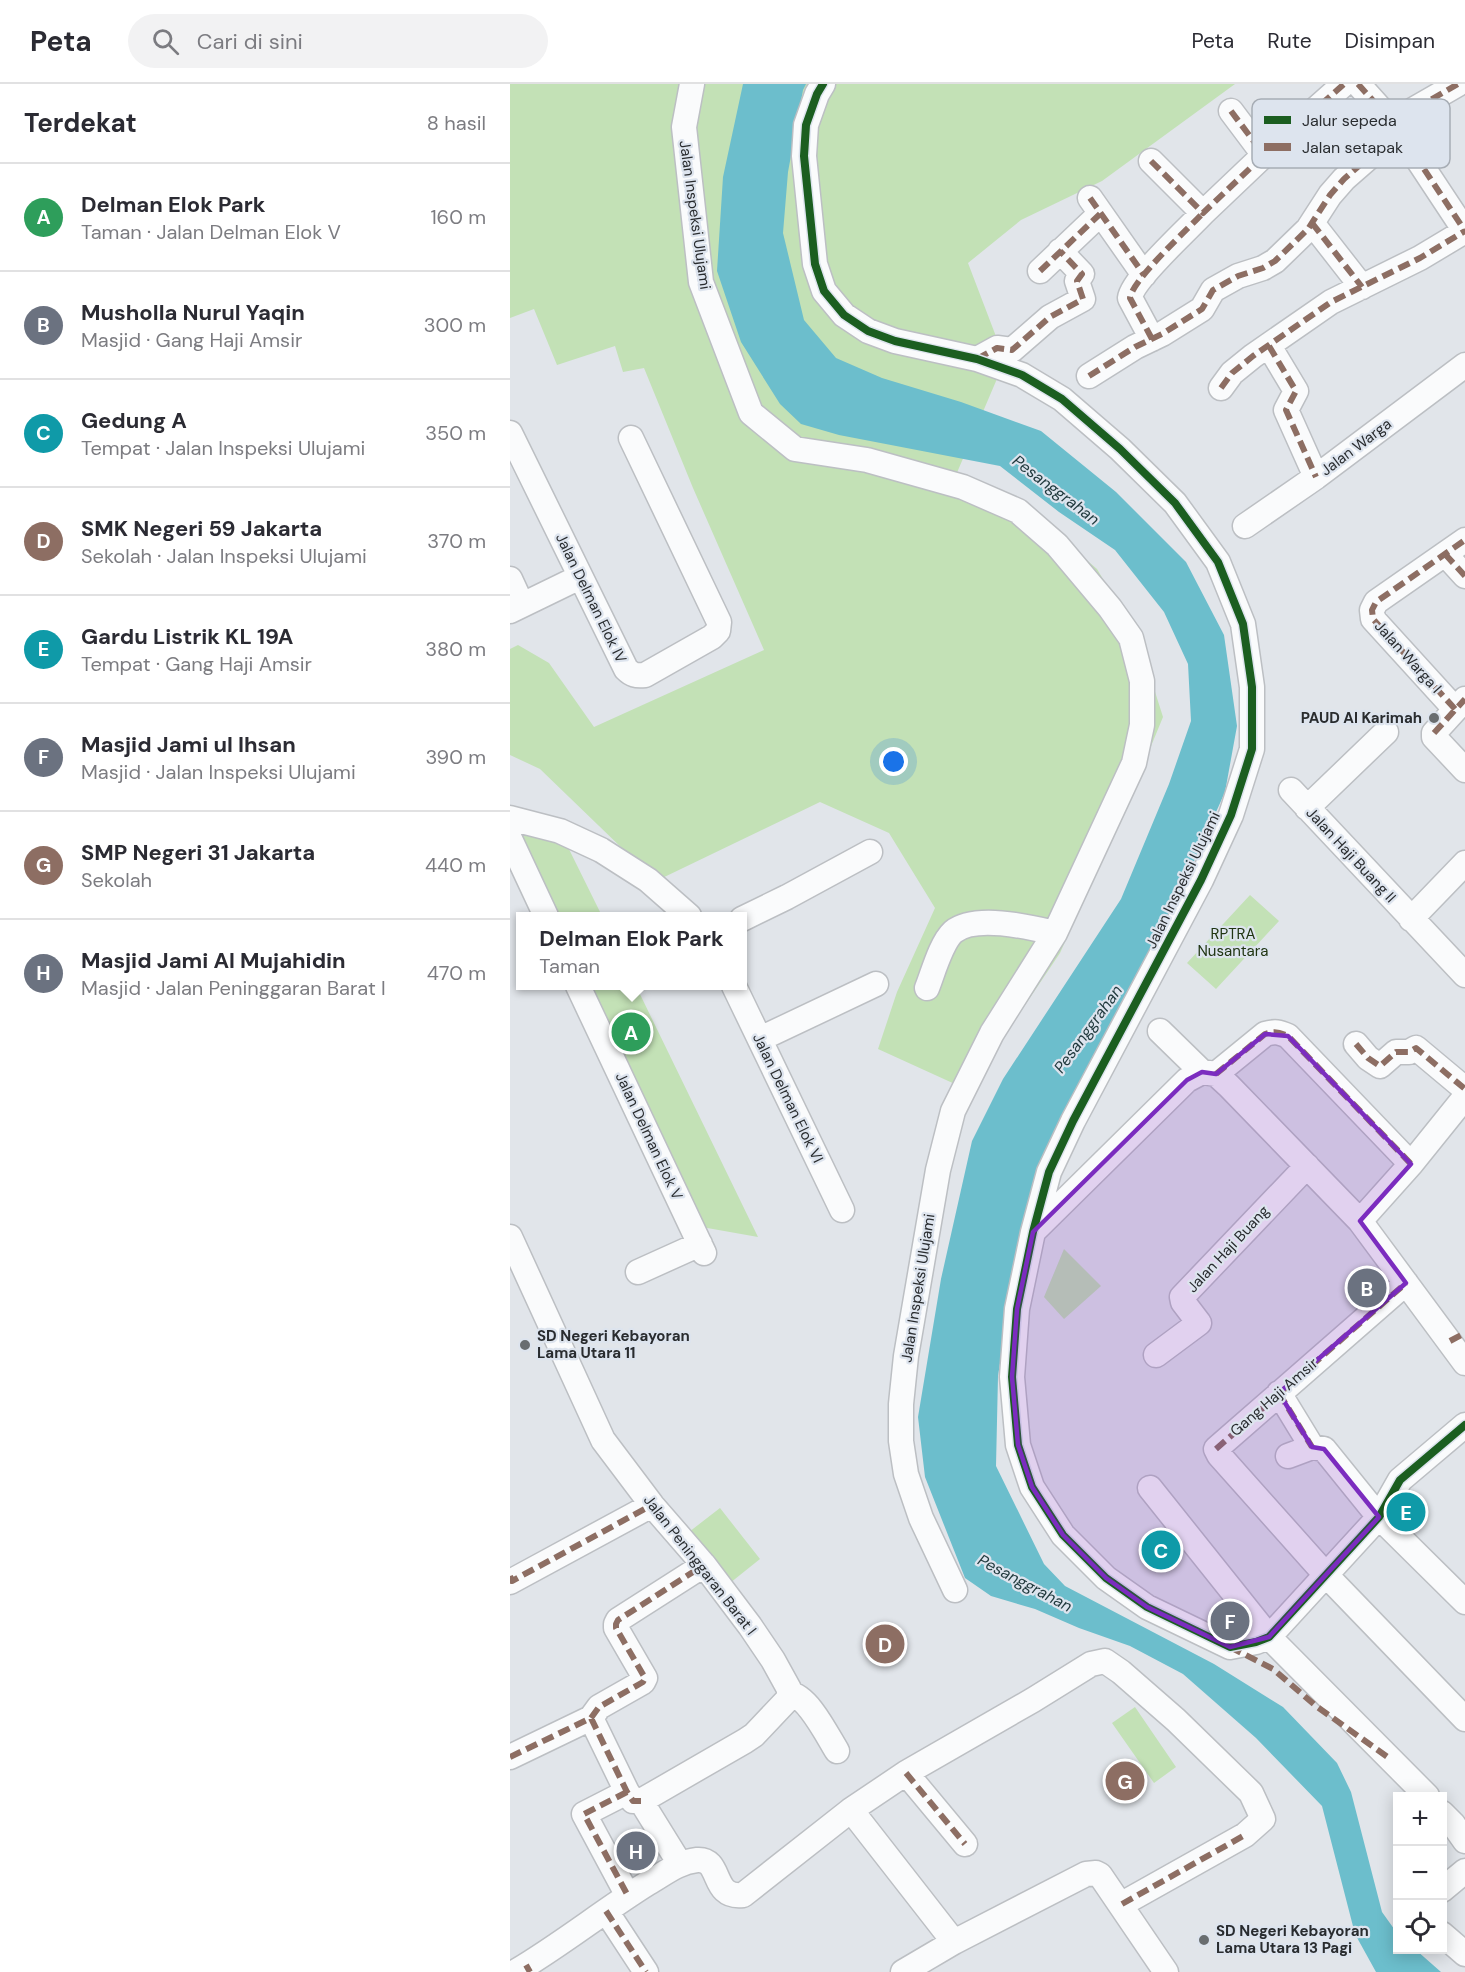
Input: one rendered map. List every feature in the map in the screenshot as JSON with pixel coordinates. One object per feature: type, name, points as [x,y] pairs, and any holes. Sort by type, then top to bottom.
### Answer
[{"type":"street","name":"Jalan Inspeksi Ulujami","points":[[692,84],[684,127],[701,282],[751,413],[795,449],[867,460],[963,487],[1018,511],[1057,545],[1110,608],[1131,638],[1142,681],[1142,725],[1134,763],[1054,933],[992,1033],[953,1111],[938,1170],[906,1356],[901,1404],[902,1441],[906,1473],[921,1518],[955,1590]]},
{"type":"street","name":"Jalan Inspeksi Ulujami","points":[[823,84],[806,125],[804,156],[815,264],[824,291],[844,315],[868,331],[896,341],[977,359],[1022,375],[1062,399],[1120,449],[1175,503],[1218,562],[1243,624],[1252,687],[1252,749],[1231,815],[1201,880],[1073,1121],[1049,1172],[1033,1232],[1017,1309],[1012,1377],[1018,1445],[1032,1487],[1063,1535],[1106,1578],[1147,1607],[1230,1647],[1269,1637]]},
{"type":"street","points":[[1327,99],[1344,84]]},
{"type":"street","points":[[1358,84],[1372,99]]},
{"type":"street","points":[[1432,99],[1458,84]]},
{"type":"street","points":[[1231,111],[1252,139]]},
{"type":"street","points":[[1151,161],[1203,213]]},
{"type":"street","points":[[1152,339],[1130,298],[1131,292],[1144,275],[1203,213],[1252,166]]},
{"type":"street","points":[[1089,376],[1202,309],[1213,290],[1238,276],[1263,268],[1275,261],[1312,223],[1330,195],[1357,168]]},
{"type":"street","points":[[1221,388],[1233,373],[1331,302],[1420,258],[1465,231],[1423,168]]},
{"type":"street","points":[[1040,271],[1060,251],[1095,206],[1144,275]]},
{"type":"street","points":[[1312,223],[1362,287]]},
{"type":"street","points":[[977,359],[997,348],[1015,348],[1050,317],[1084,298],[1077,281],[1081,273],[1060,251]]},
{"type":"street","points":[[1269,346],[1296,391],[1286,410],[1316,477]]},
{"type":"street","name":"Jalan Warga","points":[[1245,526],[1316,477],[1465,365]]},
{"type":"street","name":"Jalan Delman Elok IV","points":[[510,433],[626,669],[636,676],[645,675],[712,637],[718,631],[719,622],[632,438]]},
{"type":"street","name":"Jalan Warga I","points":[[1460,704],[1373,619],[1372,610],[1376,603],[1465,540]]},
{"type":"street","points":[[1445,554],[1465,576]]},
{"type":"street","points":[[510,579],[516,608],[580,577]]},
{"type":"street","points":[[1460,704],[1434,733],[1434,737],[1465,770]]},
{"type":"street","points":[[1308,808],[1386,732]]},
{"type":"street","name":"Jalan Haji Buang II","points":[[1291,790],[1465,975]]},
{"type":"street","points":[[510,818],[560,831],[601,850],[648,880],[684,912]]},
{"type":"street","points":[[510,839],[544,912]]},
{"type":"street","points":[[747,917],[870,852]]},
{"type":"street","points":[[1411,919],[1465,863]]},
{"type":"street","points":[[927,988],[945,943],[952,933],[962,927],[972,924],[1018,925],[1054,933]]},
{"type":"street","points":[[760,1039],[876,984]]},
{"type":"street","name":"Jalan Delman Elok V","points":[[580,990],[702,1248],[638,1272]]},
{"type":"street","name":"Jalan Delman Elok VI","points":[[736,990],[842,1210]]},
{"type":"street","points":[[1160,1031],[1209,1073],[1307,1166],[1360,1221],[1406,1283],[1458,1337],[1465,1363]]},
{"type":"street","points":[[1033,1232],[1187,1080],[1209,1073],[1265,1034],[1275,1031],[1288,1036],[1411,1164]]},
{"type":"street","points":[[1356,1044],[1368,1058],[1380,1066],[1394,1053],[1409,1052],[1416,1048],[1465,1089]]},
{"type":"street","points":[[1360,1221],[1411,1164],[1465,1097]]},
{"type":"street","name":"Jalan Haji Buang","points":[[1156,1355],[1199,1323],[1182,1298],[1307,1166]]},
{"type":"street","name":"Jalan Peninggaran Barat I","points":[[510,1238],[603,1440],[652,1505],[704,1565],[773,1660],[790,1694]]},
{"type":"street","name":"Gang Haji Amsir","points":[[1326,1575],[1216,1449],[1406,1283]]},
{"type":"street","points":[[1279,1393],[1312,1447]]},
{"type":"street","points":[[1269,1637],[1379,1517],[1400,1480],[1465,1425]]},
{"type":"street","points":[[1288,1456],[1312,1447],[1318,1446],[1324,1449],[1379,1517],[1465,1602]]},
{"type":"street","points":[[1150,1488],[1269,1637],[1421,1792]]},
{"type":"street","points":[[511,1580],[652,1505]]},
{"type":"street","points":[[510,1757],[591,1718],[599,1707],[643,1682],[645,1678],[616,1628],[618,1620],[704,1565]]},
{"type":"street","points":[[1326,1575],[1465,1719]]},
{"type":"street","points":[[524,1970],[628,1896],[680,1864],[700,1860],[706,1862],[712,1867],[726,1893],[743,1894],[851,1810],[906,1773],[1091,1664],[1106,1661],[1176,1720],[1251,1793],[1263,1819],[1245,1835],[1122,1904]]},
{"type":"street","points":[[628,1896],[584,1814],[634,1797],[745,1741],[754,1735],[790,1694],[796,1694],[806,1702],[837,1750]]},
{"type":"street","points":[[591,1718],[634,1797],[680,1864]]},
{"type":"street","points":[[906,1773],[965,1844]]},
{"type":"street","points":[[851,1810],[954,1942]]},
{"type":"street","points":[[1447,1817],[1465,1841]]},
{"type":"street","points":[[1447,1887],[1465,1871]]},
{"type":"street","points":[[903,1972],[954,1942],[1086,1874],[1096,1873],[1122,1904],[1166,1972]]},
{"type":"street","points":[[606,1911],[646,1972]]},
{"type":"street","points":[[1447,1938],[1465,1954]]},
{"type":"highlighted area","points":[[1265,1034],[1288,1036],[1411,1164],[1360,1221],[1406,1283],[1279,1393],[1312,1447],[1324,1449],[1379,1517],[1269,1637],[1230,1647],[1147,1607],[1106,1578],[1063,1535],[1032,1487],[1018,1445],[1012,1377],[1017,1309],[1033,1232],[1187,1080],[1202,1072],[1216,1074]]},
{"type":"green space","points":[[510,84],[1235,84],[1102,181],[1021,220],[968,263],[1005,360],[953,482],[1033,514],[1097,569],[1138,638],[1163,717],[1060,953],[968,1090],[878,1049],[897,992],[935,908],[889,833],[820,802],[656,881],[540,769],[510,755],[510,649],[518,645],[549,663],[594,727],[764,650],[693,488],[644,368],[623,372],[615,346],[557,365],[534,309],[510,318]]},
{"type":"green space","points":[[510,818],[560,831],[600,912],[545,912]]},
{"type":"green space","name":"RPTRA Nusantara","points":[[1250,895],[1279,921],[1216,989],[1187,963]]},
{"type":"green space","points":[[583,990],[638,990],[758,1237],[696,1226]]},
{"type":"green space","points":[[1064,1249],[1101,1286],[1064,1319],[1044,1297]]},
{"type":"green space","points":[[720,1508],[760,1559],[730,1583],[689,1532]]},
{"type":"green space","points":[[1135,1707],[1176,1767],[1154,1783],[1112,1723]]},
{"type":"water","name":"Pesanggrahan","points":[[743,84],[806,84],[788,172],[783,233],[804,320],[836,358],[882,378],[961,402],[1041,431],[1116,492],[1186,562],[1224,635],[1237,726],[1225,792],[1170,915],[1089,1064],[1022,1226],[998,1376],[996,1466],[1044,1564],[1065,1586],[1214,1664],[1283,1707],[1337,1763],[1351,1792],[1382,1912],[1393,1927],[1393,1954],[1421,1954],[1441,1972],[1376,1972],[1355,1934],[1322,1806],[1256,1738],[1183,1674],[1130,1646],[1035,1609],[991,1596],[965,1578],[925,1477],[918,1417],[941,1279],[972,1141],[1003,1079],[1121,899],[1169,784],[1191,721],[1188,664],[1164,612],[1115,550],[1059,512],[1000,466],[839,435],[801,424],[780,404],[741,342],[717,271],[723,177]]},
{"type":"marked path","points":[[1327,99],[1344,84]]},
{"type":"marked path","points":[[1358,84],[1372,99]]},
{"type":"marked path","points":[[1432,99],[1458,84]]},
{"type":"marked path","points":[[1231,111],[1252,139]]},
{"type":"marked path","points":[[1151,161],[1203,213],[1252,166]]},
{"type":"marked path","points":[[1089,376],[1202,309],[1213,290],[1238,276],[1263,268],[1275,261],[1308,229],[1330,195],[1357,168]]},
{"type":"marked path","points":[[1423,168],[1465,231]]},
{"type":"marked path","points":[[1090,198],[1144,275]]},
{"type":"marked path","points":[[1152,339],[1130,298],[1133,290],[1150,267],[1203,213]]},
{"type":"marked path","points":[[1040,271],[1100,214]]},
{"type":"marked path","points":[[1312,223],[1362,287]]},
{"type":"marked path","points":[[1221,388],[1232,373],[1253,356],[1331,302],[1420,258],[1465,231]]},
{"type":"marked path","points":[[977,359],[997,348],[1012,350],[1050,317],[1083,299],[1077,281],[1082,274],[1060,251]]},
{"type":"marked path","points":[[1269,346],[1296,391],[1286,410],[1316,477]]},
{"type":"marked path","points":[[1455,709],[1373,619],[1372,610],[1376,602],[1465,540]]},
{"type":"marked path","points":[[1445,554],[1465,576]]},
{"type":"marked path","points":[[1434,733],[1465,699]]},
{"type":"marked path","points":[[1216,1074],[1265,1034],[1277,1032],[1288,1036],[1411,1164]]},
{"type":"marked path","points":[[1356,1044],[1368,1058],[1380,1066],[1396,1052],[1409,1052],[1416,1048],[1465,1089]]},
{"type":"marked path","points":[[1216,1449],[1406,1283]]},
{"type":"marked path","points":[[1450,1341],[1465,1333]]},
{"type":"marked path","points":[[1279,1393],[1312,1447]]},
{"type":"marked path","points":[[510,1576],[512,1581],[652,1505]]},
{"type":"marked path","points":[[591,1718],[599,1707],[643,1682],[645,1678],[616,1628],[618,1620],[704,1565]]},
{"type":"marked path","points":[[1230,1647],[1273,1669],[1316,1706],[1389,1758]]},
{"type":"marked path","points":[[510,1757],[591,1718],[627,1792],[633,1801],[641,1801]]},
{"type":"marked path","points":[[906,1773],[965,1844]]},
{"type":"marked path","points":[[627,1792],[584,1814],[628,1896]]},
{"type":"marked path","points":[[1122,1904],[1245,1835]]},
{"type":"marked path","points":[[606,1911],[646,1972]]},
{"type":"marked path","points":[[526,1965],[530,1972]]},
{"type":"cycle path","points":[[823,84],[806,125],[804,156],[815,264],[824,291],[844,315],[868,331],[895,341],[977,359],[1022,375],[1062,399],[1120,449],[1175,503],[1218,562],[1243,624],[1252,687],[1252,749],[1231,815],[1201,880],[1073,1121],[1049,1172],[1033,1232],[1017,1309],[1012,1377],[1018,1445],[1032,1487],[1063,1535],[1106,1578],[1147,1607],[1230,1647],[1269,1637],[1379,1517],[1400,1480],[1465,1425]]},
{"type":"place","name":"PAUD Al Karimah","points":[[1434,718]]},
{"type":"place","name":"Delman Elok Park","points":[[631,1032]]},
{"type":"place","name":"Musholla Nurul Yaqin","points":[[1367,1288]]},
{"type":"place","name":"SD Negeri Kebayoran Lama Utara 11","points":[[525,1345]]},
{"type":"place","name":"Gardu Listrik KL 19A","points":[[1406,1512]]},
{"type":"place","name":"Gedung A","points":[[1161,1550]]},
{"type":"place","name":"Masjid Jami ul Ihsan","points":[[1230,1621]]},
{"type":"place","name":"SMK Negeri 59 Jakarta","points":[[885,1644]]},
{"type":"place","name":"SMP Negeri 31 Jakarta","points":[[1125,1781]]},
{"type":"place","name":"Masjid Jami Al Mujahidin","points":[[636,1851]]},
{"type":"place","name":"SD Negeri Kebayoran Lama Utara 13 Pagi","points":[[1204,1940]]}]
